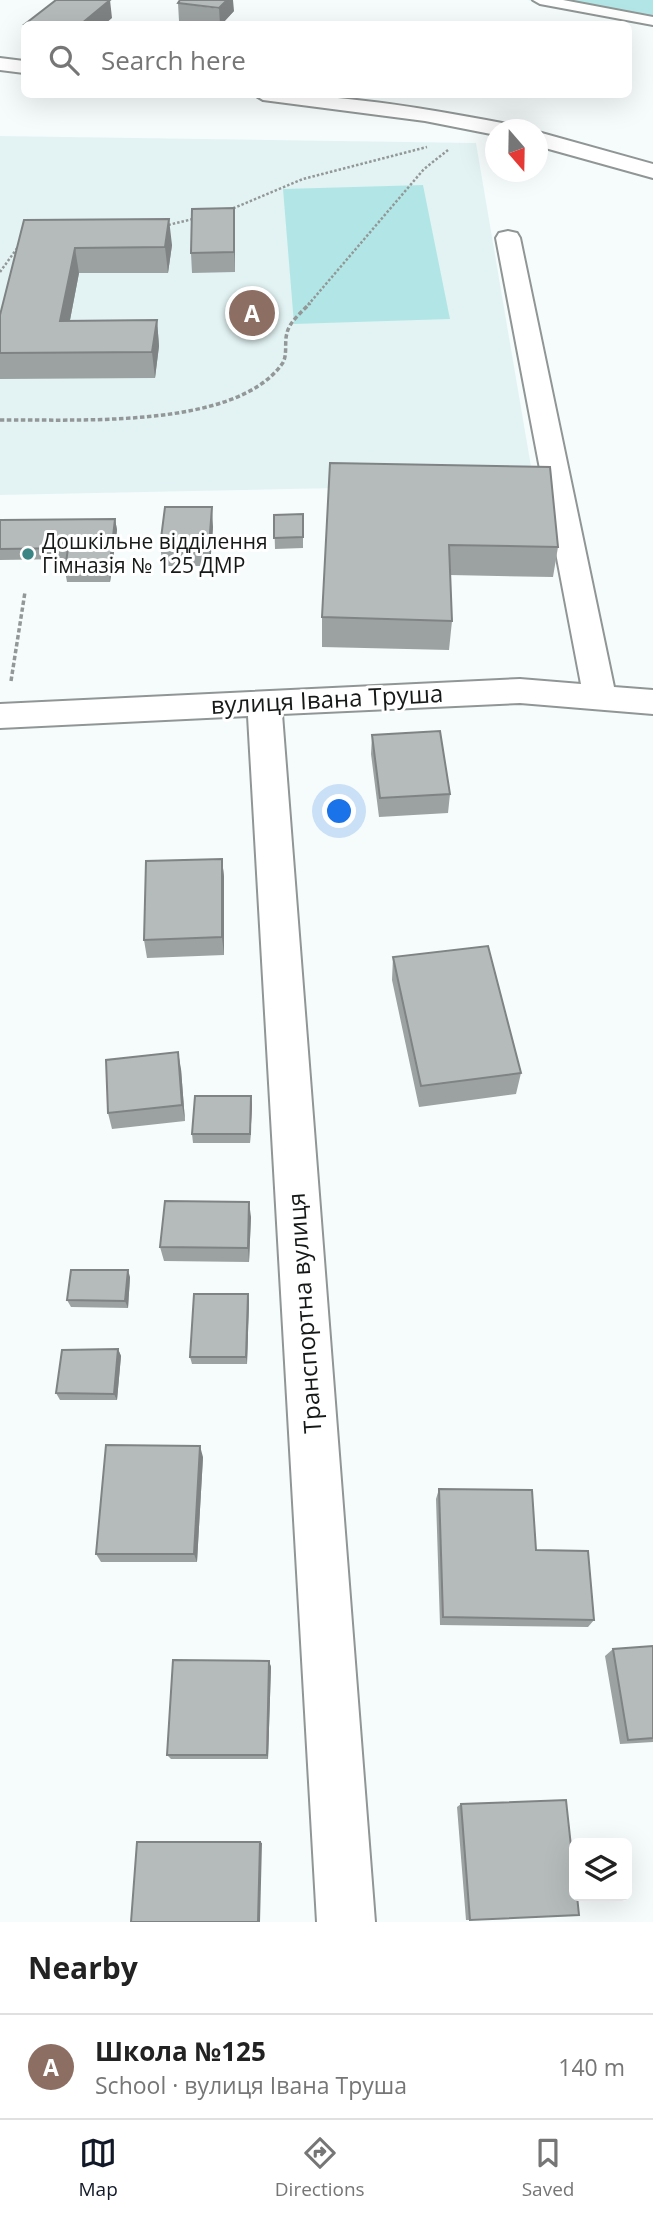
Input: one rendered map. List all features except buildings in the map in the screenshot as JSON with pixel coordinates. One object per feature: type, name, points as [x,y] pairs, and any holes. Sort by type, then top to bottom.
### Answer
[{"type":"street","points":[[0,64],[21,67]]},
{"type":"street","points":[[294,98],[425,115],[485,129]]},
{"type":"street","points":[[548,142],[653,171]]},
{"type":"street","points":[[508,237],[600,698]]},
{"type":"street","name":"вулиця Івана Труша","points":[[3,715],[520,691],[653,702]]},
{"type":"street","name":"Транспортна вулиця","points":[[264,703],[346,1922]]},
{"type":"lane","points":[[540,0],[653,22]]},
{"type":"path","points":[[227,210],[241,207],[303,179],[406,154],[485,129]]},
{"type":"path","points":[[0,420],[160,417],[237,397],[264,382],[284,362],[288,330],[424,169],[485,130]]},
{"type":"path","points":[[161,227],[201,217]]},
{"type":"path","points":[[0,272],[23,239]]},
{"type":"path","points":[[3,715],[25,592]]},
{"type":"shaded area","points":[[528,0],[653,0],[653,19]]},
{"type":"shaded area","points":[[0,136],[476,143],[534,484],[0,495]]},
{"type":"shaded area","points":[[423,185],[450,319],[294,324],[283,189]]},
{"type":"place","name":"Школа №125","points":[[252,313]]},
{"type":"place","name":"Дошкільне відділення Гімназія № 125 ДМР","points":[[28,554]]}]
